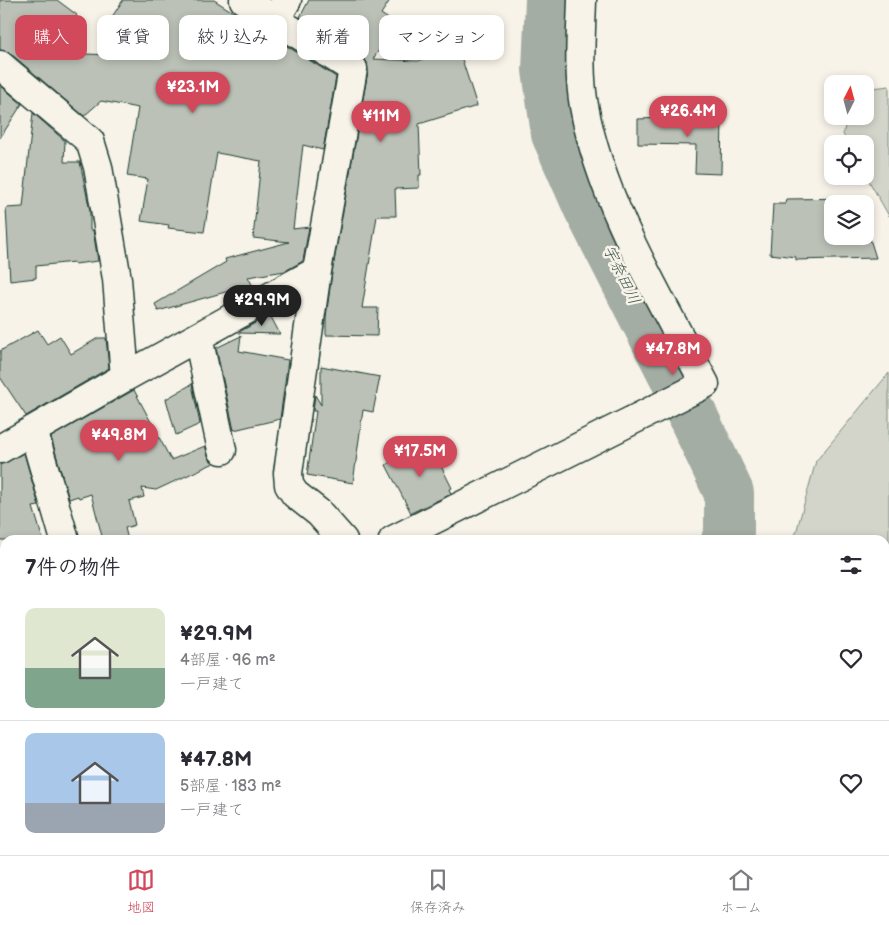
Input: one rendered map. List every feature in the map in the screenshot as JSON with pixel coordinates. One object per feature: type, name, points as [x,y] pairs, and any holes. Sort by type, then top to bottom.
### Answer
[{"type":"street","points":[[244,0],[281,10],[353,69],[317,271],[288,473],[289,485],[295,494],[319,513],[339,535]]},
{"type":"street","points":[[403,535],[705,384],[624,227],[593,146],[582,87],[582,0]]},
{"type":"street","points":[[0,65],[90,141],[98,167],[117,279],[124,377]]},
{"type":"street","points":[[0,449],[124,377],[317,271]]},
{"type":"street","points":[[198,337],[222,450]]},
{"type":"street","points":[[33,430],[64,535]]},
{"type":"shaded area","points":[[889,86],[889,216],[871,185],[874,185],[874,135],[843,134],[846,125],[874,125],[874,88]]},
{"type":"shaded area","points":[[889,373],[889,535],[795,535],[816,461]]},
{"type":"building","points":[[0,0],[57,0],[77,15],[15,15],[15,57],[10,53],[0,50]]},
{"type":"building","points":[[123,0],[214,0],[238,15],[179,15],[179,60],[287,60],[287,46],[297,52],[297,60],[309,60],[336,77],[323,150],[303,145],[293,229],[309,227],[303,261],[285,271],[248,277],[254,288],[231,301],[229,291],[158,311],[155,304],[226,262],[225,259],[289,242],[253,238],[261,161],[217,153],[204,232],[168,228],[169,225],[141,221],[148,179],[127,176],[138,108],[101,101],[84,116],[18,60],[87,60],[87,54],[97,54],[97,60],[169,60],[169,15],[113,15]]},
{"type":"building","points":[[309,0],[390,0],[381,14],[382,15],[379,15],[379,50],[373,59],[462,60],[477,106],[419,124],[421,175],[419,175],[419,188],[395,189],[396,216],[377,216],[362,308],[378,308],[377,336],[326,335],[326,317],[332,273],[368,71],[365,60],[369,60],[369,15],[301,15]]},
{"type":"building","points":[[0,85],[22,104],[0,138]]},
{"type":"building","points":[[33,113],[65,141],[64,162],[80,162],[90,211],[90,230],[93,230],[98,261],[36,266],[36,278],[10,281],[6,208],[23,207]]},
{"type":"building","points":[[722,116],[721,174],[695,173],[696,145],[638,144],[638,119]]},
{"type":"building","points":[[824,198],[824,245],[872,245],[876,258],[796,260],[796,257],[770,254],[773,204],[785,204],[786,199]]},
{"type":"building","points":[[270,315],[280,334],[239,333],[239,332]]},
{"type":"building","points":[[38,330],[47,344],[60,336],[71,354],[98,338],[106,338],[109,368],[26,416],[0,377],[0,351]]},
{"type":"building","points":[[241,336],[239,351],[288,360],[280,419],[234,430],[216,348]]},
{"type":"building","points":[[321,366],[380,377],[373,412],[363,410],[353,483],[307,475],[316,411],[313,411],[315,395],[321,405]]},
{"type":"building","points":[[192,384],[200,424],[176,435],[166,399]]},
{"type":"building","points":[[134,390],[171,460],[205,446],[210,460],[214,463],[156,490],[142,488],[144,497],[129,501],[135,525],[125,528],[127,535],[102,535],[91,494],[69,499],[51,437]]},
{"type":"building","points":[[429,442],[452,488],[449,489],[451,494],[411,513],[386,465],[394,459]]},
{"type":"building","points":[[24,453],[39,506],[33,507],[41,535],[0,535],[0,465]]},
{"type":"waterway","name":"宇奈田川","points":[[550,0],[547,70],[556,134],[588,207],[673,374],[729,493],[728,535]]}]
